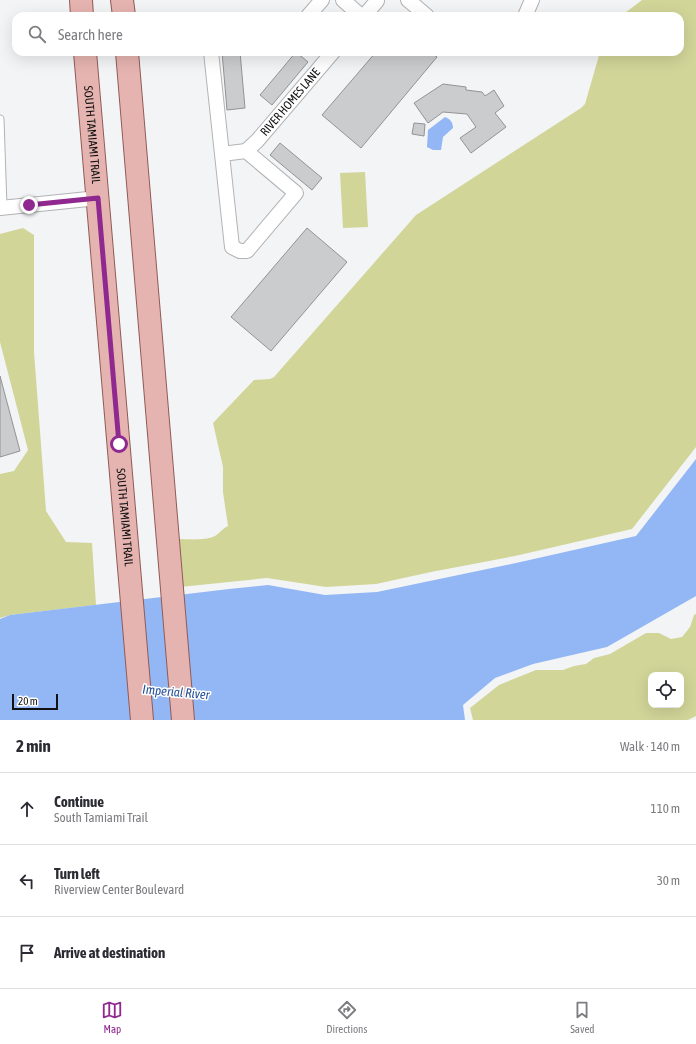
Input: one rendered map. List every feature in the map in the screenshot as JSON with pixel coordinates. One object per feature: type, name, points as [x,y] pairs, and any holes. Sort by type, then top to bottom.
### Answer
[{"type":"main road","points":[[81,0],[82,12]]},
{"type":"main road","points":[[122,0],[124,12]]},
{"type":"main road","name":"SOUTH TAMIAMI TRAIL","points":[[85,56],[142,720]]},
{"type":"main road","points":[[127,56],[183,720]]},
{"type":"street","points":[[312,12],[322,0]]},
{"type":"street","points":[[343,0],[356,12]]},
{"type":"street","points":[[408,0],[422,12]]},
{"type":"street","points":[[527,12],[532,0]]},
{"type":"street","points":[[367,12],[377,1]]},
{"type":"street","points":[[211,56],[232,247],[240,251],[247,251],[296,193],[246,151],[222,154]]},
{"type":"street","name":"RIVER HOMES LANE","points":[[246,151],[257,141],[331,56]]},
{"type":"street","points":[[2,208],[98,198]]},
{"type":"lane","points":[[0,119],[2,208]]},
{"type":"green space","points":[[642,0],[696,0],[696,447],[632,529],[515,556],[376,584],[326,587],[267,578],[180,587],[176,539],[211,538],[228,526],[223,492],[223,467],[213,423],[254,380],[270,379],[274,377],[416,215],[581,108],[585,104],[599,56],[684,56],[684,12],[626,12]]},
{"type":"green space","points":[[365,172],[368,227],[343,228],[340,173]]},
{"type":"green space","points":[[23,228],[34,235],[34,352],[46,511],[66,542],[92,543],[96,605],[10,615],[0,618],[0,474],[14,471],[28,450],[0,342],[0,234]]},
{"type":"green space","points":[[696,614],[696,716],[688,720],[473,720],[470,708],[499,685],[536,670],[563,670],[586,664],[594,658],[610,654],[646,633],[659,633],[671,639],[682,637],[690,627],[694,615]]},
{"type":"water","points":[[445,117],[451,121],[453,128],[443,137],[441,150],[433,150],[427,147],[428,130]]},
{"type":"water","name":"Imperial River","points":[[696,459],[696,596],[607,647],[533,664],[495,678],[463,705],[465,720],[0,720],[0,619],[10,615],[268,585],[325,595],[377,592],[636,536]]},
{"type":"building","points":[[222,56],[240,56],[245,108],[227,110]]},
{"type":"building","points":[[293,56],[301,56],[308,62],[272,105],[260,95]]},
{"type":"building","points":[[373,56],[437,57],[361,148],[322,115]]},
{"type":"building","points":[[443,84],[466,87],[466,90],[482,92],[485,96],[494,90],[504,106],[495,113],[506,127],[471,153],[460,138],[476,127],[467,114],[443,112],[428,123],[414,103]]},
{"type":"building","points":[[414,123],[425,124],[424,136],[412,134]]},
{"type":"building","points":[[280,143],[322,178],[312,190],[270,155]]},
{"type":"building","points":[[307,228],[347,262],[271,351],[231,317]]},
{"type":"building","points":[[0,376],[20,451],[0,457]]},
{"type":"route","points":[[29,205],[98,198],[119,444]]}]
